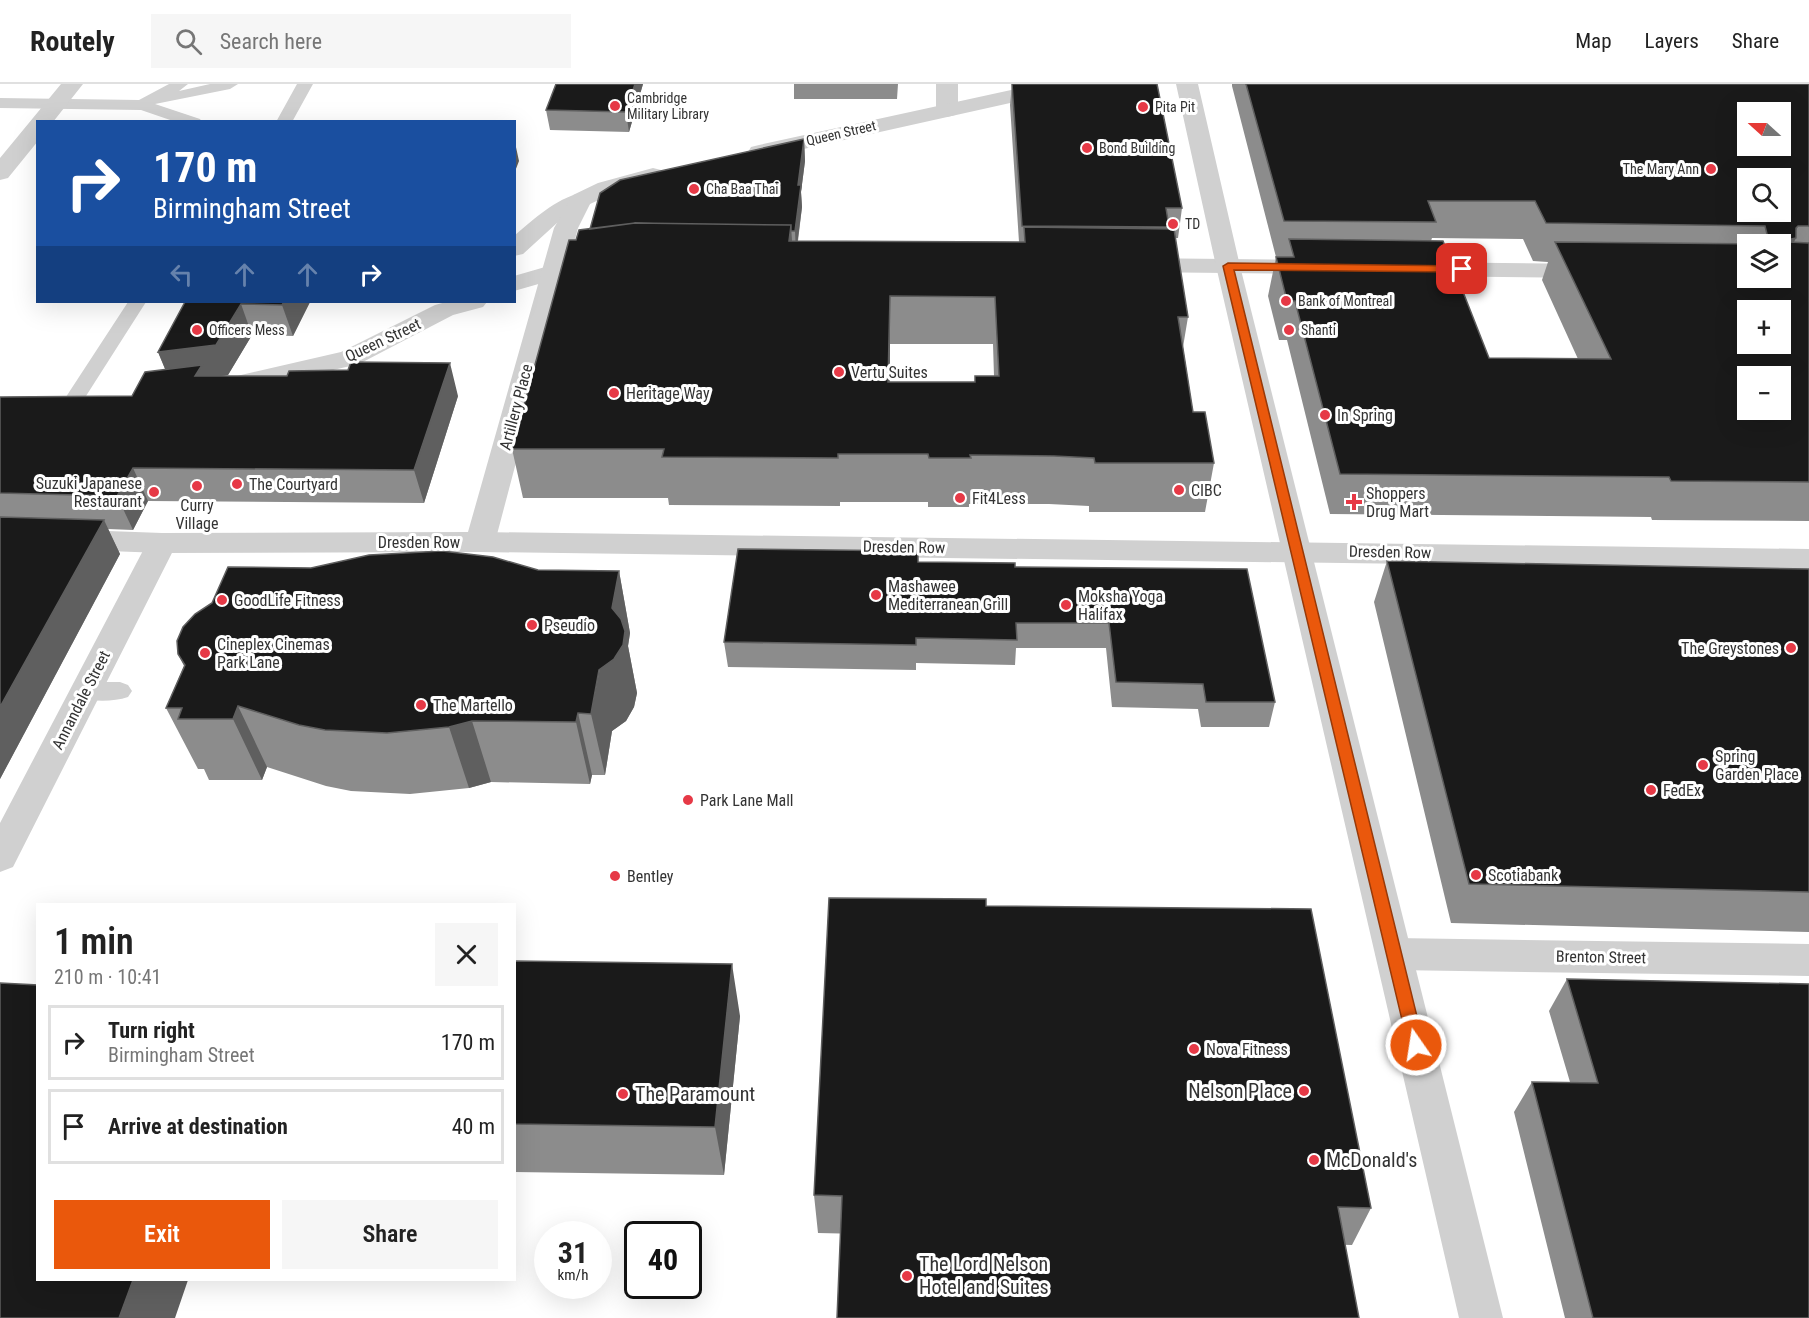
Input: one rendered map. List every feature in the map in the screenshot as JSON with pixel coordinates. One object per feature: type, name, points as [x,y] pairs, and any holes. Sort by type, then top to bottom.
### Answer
[{"type":"street","points":[[43,120],[72,84]]},
{"type":"street","points":[[947,84],[947,110]]},
{"type":"street","name":"Queen Street","points":[[744,155],[1068,84]]},
{"type":"street","points":[[1187,84],[1228,266],[1481,1318]]},
{"type":"street","points":[[0,173],[36,128]]},
{"type":"street","points":[[516,247],[549,218],[581,200],[606,188],[676,170]]},
{"type":"street","points":[[552,272],[566,228],[581,200]]},
{"type":"street","points":[[516,283],[552,272],[607,265]]},
{"type":"street","points":[[1108,265],[1345,268]]},
{"type":"street","points":[[1392,268],[1616,271]]},
{"type":"street","name":"Artillery Place","points":[[480,542],[552,272]]},
{"type":"street","name":"Queen Street","points":[[204,389],[248,383],[350,358],[446,306],[467,303]]},
{"type":"street","points":[[62,403],[105,400]]},
{"type":"street","name":"Dresden Row","points":[[0,537],[162,543],[480,542],[1809,559]]},
{"type":"street","name":"Annandale Street","points":[[0,857],[106,695],[162,543]]},
{"type":"street","name":"Brenton Street","points":[[1394,954],[1809,960]]},
{"type":"lane","points":[[142,105],[180,84]]},
{"type":"lane","points":[[0,103],[142,105],[230,84]]},
{"type":"lane","points":[[285,120],[304,84]]},
{"type":"lane","points":[[142,105],[145,120]]},
{"type":"lane","points":[[142,105],[188,120]]},
{"type":"lane","points":[[62,403],[136,303]]},
{"type":"building","points":[[556,84],[635,84],[626,112],[546,110]]},
{"type":"building","name":"Bond Building","points":[[1012,84],[1157,84],[1182,208],[1166,208],[1169,227],[1022,226]]},
{"type":"building","points":[[1246,84],[1809,84],[1809,226],[1798,226],[1796,238],[1791,239],[1791,234],[1767,234],[1765,226],[1546,223],[1535,201],[1428,201],[1436,222],[1284,221]]},
{"type":"building","points":[[804,139],[795,231],[791,231],[791,225],[635,223],[590,229],[600,193],[620,180]]},
{"type":"building","points":[[635,223],[791,225],[789,241],[1025,242],[1024,227],[1174,229],[1188,317],[1178,317],[1193,412],[1205,412],[1214,463],[1095,463],[1094,458],[1054,456],[970,455],[971,458],[929,458],[928,454],[838,454],[838,458],[662,457],[664,449],[512,449],[569,240],[576,240],[579,230]],"holes":[[[890,296],[995,297],[999,376],[975,376],[975,382],[888,382]]]},
{"type":"building","points":[[1289,239],[1443,241],[1489,358],[1611,359],[1555,242],[1737,244],[1737,288],[1791,288],[1791,242],[1809,243],[1809,482],[1671,481],[1669,477],[1340,474],[1295,301],[1287,301],[1276,257],[1294,257]]},
{"type":"building","points":[[184,303],[283,303],[282,305],[241,304],[216,345],[158,352]]},
{"type":"building","points":[[351,362],[450,363],[414,470],[133,468],[117,496],[0,493],[0,397],[132,396],[145,372],[202,365],[195,376],[287,376],[289,371],[348,370]]},
{"type":"building","points":[[0,517],[104,520],[0,707]]},
{"type":"building","points":[[738,549],[918,551],[918,562],[1015,563],[1015,567],[1247,569],[1275,702],[1206,702],[1203,684],[1116,682],[1109,623],[1016,623],[1017,640],[916,638],[916,645],[724,642]]},
{"type":"building","points":[[442,551],[493,557],[538,570],[619,571],[612,608],[621,619],[625,631],[623,645],[614,659],[599,670],[591,714],[578,713],[576,722],[472,721],[449,727],[387,733],[325,730],[299,725],[238,706],[233,719],[178,719],[182,708],[166,708],[185,665],[178,654],[177,641],[183,627],[195,614],[212,603],[228,567],[311,568],[369,555]]},
{"type":"building","name":"Spring Garden Place","points":[[1387,561],[1809,569],[1809,892],[1469,884]]},
{"type":"building","points":[[829,898],[986,899],[986,906],[1311,909],[1371,1208],[1338,1207],[1359,1318],[837,1318],[842,1196],[814,1195]]},
{"type":"building","name":"The Paramount","points":[[516,961],[732,964],[715,1127],[516,1124]]},
{"type":"building","points":[[1567,979],[1809,984],[1809,1318],[1593,1318],[1532,1082],[1598,1083]]},
{"type":"building","points":[[0,983],[36,985],[36,1281],[133,1281],[119,1318],[0,1318]]},
{"type":"place","name":"Cambridge Military Library","points":[[615,106]]},
{"type":"place","name":"Pita Pit","points":[[1143,107]]},
{"type":"place","name":"Bond Building","points":[[1087,148]]},
{"type":"place","name":"The Mary Ann","points":[[1711,169]]},
{"type":"place","name":"Cha Baa Thai","points":[[694,189]]},
{"type":"place","name":"TD","points":[[1173,224]]},
{"type":"place","name":"Bank of Montreal","points":[[1286,301]]},
{"type":"place","name":"Officers Mess","points":[[197,330]]},
{"type":"place","name":"Shanti","points":[[1289,330]]},
{"type":"place","name":"Vertu Suites","points":[[839,372]]},
{"type":"place","name":"Heritage Way","points":[[614,393]]},
{"type":"place","name":"In Spring","points":[[1325,415]]},
{"type":"place","name":"The Courtyard","points":[[237,484]]},
{"type":"place","name":"Curry Village","points":[[197,486]]},
{"type":"place","name":"CIBC","points":[[1179,490]]},
{"type":"place","name":"Suzuki Japanese Restaurant","points":[[154,492]]},
{"type":"place","name":"Fit4Less","points":[[960,498]]},
{"type":"place","name":"Shoppers Drug Mart","points":[[1354,502]]},
{"type":"place","name":"Mashawee Mediterranean Grill","points":[[876,595]]},
{"type":"place","name":"GoodLife Fitness","points":[[222,600]]},
{"type":"place","name":"Moksha Yoga Halifax","points":[[1066,605]]},
{"type":"place","name":"Pseudio","points":[[532,625]]},
{"type":"place","name":"The Greystones","points":[[1791,648]]},
{"type":"place","name":"Cineplex Cinemas Park Lane","points":[[205,653]]},
{"type":"place","name":"The Martello","points":[[421,705]]},
{"type":"place","name":"Spring Garden Place","points":[[1703,765]]},
{"type":"place","name":"FedEx","points":[[1651,790]]},
{"type":"place","name":"Park Lane Mall","points":[[688,800]]},
{"type":"place","name":"Scotiabank","points":[[1476,875]]},
{"type":"place","name":"Bentley","points":[[615,876]]},
{"type":"place","name":"Nova Fitness","points":[[1194,1049]]},
{"type":"place","name":"Nelson Place","points":[[1304,1091]]},
{"type":"place","name":"The Paramount","points":[[623,1094]]},
{"type":"place","name":"McDonald's","points":[[1314,1160]]},
{"type":"place","name":"The Lord Nelson Hotel and Suites","points":[[907,1276]]},
{"type":"route","points":[[1416,1045],[1228,266],[1462,269]]}]
